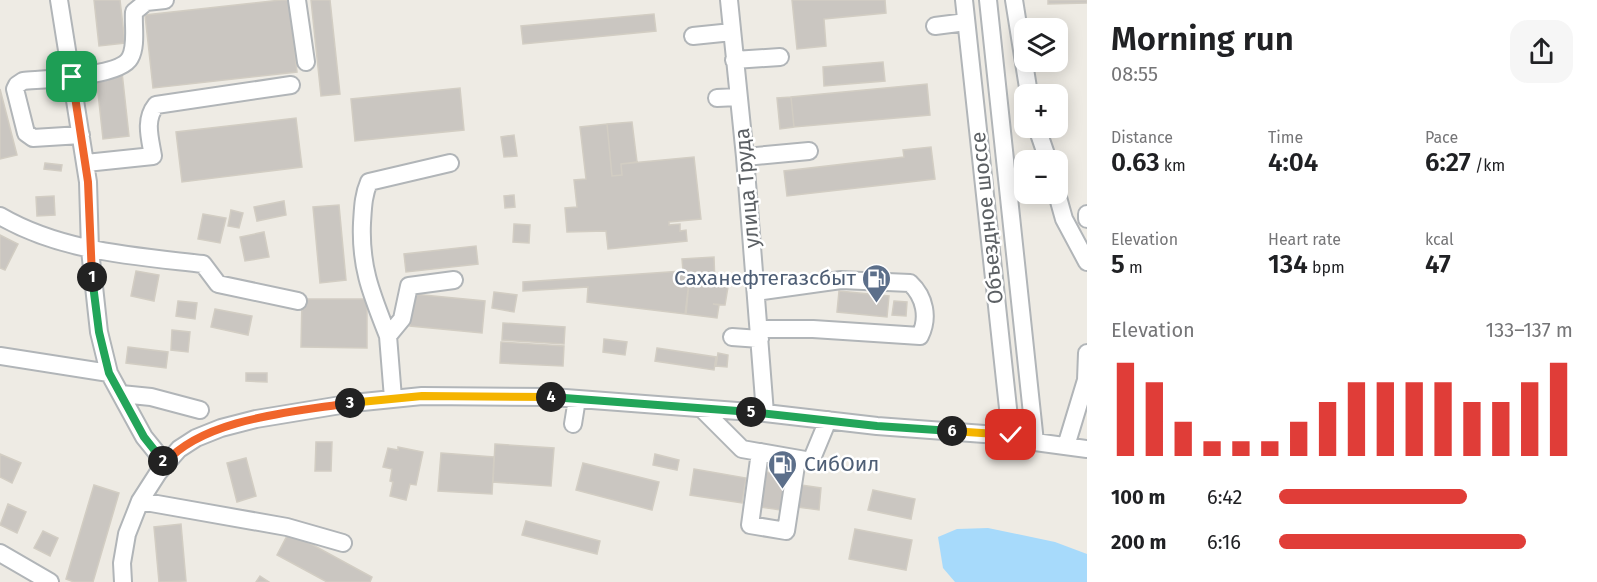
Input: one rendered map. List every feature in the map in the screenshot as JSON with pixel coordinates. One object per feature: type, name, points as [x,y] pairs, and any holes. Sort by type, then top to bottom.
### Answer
[{"type":"street","points":[[59,0],[86,163],[90,250],[99,332],[109,373],[144,437],[165,463]]},
{"type":"street","points":[[81,135],[33,138],[29,136],[26,133],[15,89],[17,85],[23,81],[72,77],[117,69],[125,65],[133,51],[134,12],[146,2],[165,0]]},
{"type":"street","points":[[297,0],[306,62]]},
{"type":"street","name":"улица Труда","points":[[729,0],[745,157],[765,413]]},
{"type":"street","name":"Объездное шоссе","points":[[964,0],[1011,435]]},
{"type":"street","name":"Объездное шоссе","points":[[988,0],[1035,442]]},
{"type":"street","points":[[1014,0],[1027,84]]},
{"type":"street","points":[[935,26],[966,22]]},
{"type":"street","points":[[693,36],[732,32]]},
{"type":"street","points":[[734,60],[780,57]]},
{"type":"street","points":[[86,163],[153,156],[148,121],[150,112],[156,105],[291,85]]},
{"type":"street","points":[[717,98],[738,96]]},
{"type":"street","points":[[745,157],[809,151]]},
{"type":"street","points":[[393,398],[388,336],[366,279],[361,246],[363,196],[369,182],[450,163]]},
{"type":"street","points":[[1060,204],[1064,219],[1087,262]]},
{"type":"street","points":[[1087,214],[1087,219]]},
{"type":"street","points":[[0,216],[41,235],[90,250],[203,264],[218,284],[298,301]]},
{"type":"street","points":[[388,336],[402,319],[409,286],[454,280]]},
{"type":"street","points":[[732,337],[813,329],[920,336],[926,324],[920,292],[910,283],[841,280],[756,292]]},
{"type":"street","points":[[1066,446],[1086,380],[1087,353]]},
{"type":"street","points":[[0,356],[109,373]]},
{"type":"street","points":[[121,394],[150,397],[200,410]]},
{"type":"street","points":[[123,582],[122,563],[127,534],[140,501],[165,463],[179,449],[196,438],[221,428],[298,412],[393,398],[480,395],[577,399],[765,413],[877,426],[1011,435],[1035,442],[1087,449]]},
{"type":"street","points":[[573,424],[577,399]]},
{"type":"street","points":[[702,409],[741,449],[811,461],[828,420]]},
{"type":"street","points":[[760,452],[750,525],[786,531],[797,459]]},
{"type":"street","points":[[140,501],[276,524],[343,543]]},
{"type":"street","points":[[0,554],[50,582]]},
{"type":"water","points":[[988,528],[1055,542],[1087,554],[1087,582],[955,582],[943,568],[938,537],[957,529]]},
{"type":"building","points":[[94,0],[120,0],[125,43],[99,46]]},
{"type":"building","points":[[289,0],[297,72],[153,88],[145,15]]},
{"type":"building","points":[[311,0],[330,0],[340,94],[321,96]]},
{"type":"building","points":[[792,0],[885,0],[886,13],[824,19],[826,46],[797,49]]},
{"type":"building","points":[[1048,0],[1087,0],[1087,3],[1048,4]]},
{"type":"building","points":[[654,14],[656,31],[523,44],[521,26]]},
{"type":"building","points":[[883,62],[885,81],[824,86],[823,67]]},
{"type":"building","points":[[122,72],[129,136],[103,139],[96,75]]},
{"type":"building","points":[[927,84],[930,115],[794,127],[791,97]]},
{"type":"building","points":[[460,88],[464,130],[355,141],[351,99]]},
{"type":"building","points":[[0,89],[17,155],[0,159]]},
{"type":"building","points":[[791,97],[794,127],[780,129],[777,98]]},
{"type":"building","points":[[296,118],[302,167],[182,182],[176,132]]},
{"type":"building","points":[[632,122],[637,162],[621,164],[622,175],[612,176],[607,124]]},
{"type":"building","points":[[607,124],[612,176],[622,175],[621,164],[694,157],[701,219],[669,222],[669,225],[680,224],[680,231],[686,230],[687,241],[608,249],[606,231],[567,232],[565,208],[577,207],[574,180],[586,179],[580,127]]},
{"type":"building","points":[[514,135],[517,156],[504,157],[501,137]]},
{"type":"building","points":[[931,147],[935,179],[787,196],[784,171],[904,157],[903,150]]},
{"type":"building","points":[[45,163],[62,165],[61,171],[44,169]]},
{"type":"building","points":[[514,195],[515,207],[505,208],[504,196]]},
{"type":"building","points":[[54,196],[55,215],[37,216],[36,197]]},
{"type":"building","points":[[284,201],[286,215],[257,221],[254,207]]},
{"type":"building","points":[[339,205],[346,280],[320,283],[313,207]]},
{"type":"building","points":[[231,210],[243,213],[239,228],[228,226]]},
{"type":"building","points":[[203,214],[226,218],[220,243],[198,239]]},
{"type":"building","points":[[514,224],[530,225],[529,243],[513,242]]},
{"type":"building","points":[[264,232],[269,257],[245,261],[240,237]]},
{"type":"building","points":[[0,235],[18,244],[5,270],[0,268]]},
{"type":"building","points":[[476,246],[478,264],[406,272],[404,254]]},
{"type":"building","points":[[714,257],[715,285],[689,282],[685,314],[587,302],[588,287],[523,291],[523,282],[683,271],[682,259]]},
{"type":"building","points":[[136,271],[159,275],[154,301],[131,296]]},
{"type":"building","points":[[689,282],[728,287],[725,305],[713,304],[719,305],[717,318],[686,314]]},
{"type":"building","points":[[839,291],[889,296],[887,317],[837,312]]},
{"type":"building","points":[[494,292],[517,295],[514,312],[492,308]]},
{"type":"building","points":[[413,294],[485,301],[482,333],[410,326]]},
{"type":"building","points":[[302,299],[367,299],[367,348],[301,347]]},
{"type":"building","points":[[178,301],[197,303],[195,319],[176,316]]},
{"type":"building","points":[[894,301],[907,302],[906,316],[892,315]]},
{"type":"building","points":[[215,309],[252,316],[248,335],[211,327]]},
{"type":"building","points":[[503,323],[565,327],[564,344],[502,340]]},
{"type":"building","points":[[172,330],[190,332],[188,352],[171,350]]},
{"type":"building","points":[[604,339],[627,342],[625,355],[603,352]]},
{"type":"building","points":[[501,342],[564,346],[563,366],[500,363]]},
{"type":"building","points":[[128,347],[168,352],[166,368],[126,363]]},
{"type":"building","points":[[657,348],[716,357],[714,370],[655,361]]},
{"type":"building","points":[[718,353],[728,355],[727,367],[716,366]]},
{"type":"building","points":[[246,373],[267,373],[267,382],[246,381]]},
{"type":"building","points":[[316,442],[332,442],[331,471],[315,471]]},
{"type":"building","points":[[495,444],[554,448],[551,486],[493,482]]},
{"type":"building","points":[[398,447],[423,452],[416,485],[410,484],[406,500],[390,496],[393,482],[390,481],[392,469],[383,467],[388,448],[398,450]]},
{"type":"building","points":[[441,453],[494,457],[492,494],[438,491]]},
{"type":"building","points":[[0,454],[21,463],[12,483],[0,477]]},
{"type":"building","points":[[655,454],[679,460],[677,470],[653,465]]},
{"type":"building","points":[[246,458],[256,496],[237,502],[227,463]]},
{"type":"building","points":[[583,463],[659,482],[652,510],[576,490]]},
{"type":"building","points":[[694,469],[746,478],[742,503],[690,495]]},
{"type":"building","points":[[766,472],[784,475],[783,483],[801,485],[798,503],[782,501],[780,510],[761,507]]},
{"type":"building","points":[[94,485],[119,493],[93,582],[74,582],[66,579]]},
{"type":"building","points":[[801,485],[821,488],[819,510],[798,507]]},
{"type":"building","points":[[873,490],[915,499],[911,519],[868,510]]},
{"type":"building","points":[[8,504],[26,512],[17,533],[0,525]]},
{"type":"building","points":[[526,521],[600,541],[597,554],[522,535]]},
{"type":"building","points":[[181,524],[186,581],[159,582],[154,527]]},
{"type":"building","points":[[855,529],[912,540],[906,570],[849,559]]},
{"type":"building","points":[[43,531],[58,538],[50,556],[34,548]]},
{"type":"building","points":[[289,532],[372,577],[370,582],[327,582],[277,555]]},
{"type":"building","points":[[260,576],[269,582],[256,582]]},
{"type":"place","name":"Саханефтегазсбыт","points":[[877,304]]},
{"type":"place","name":"СибОил","points":[[783,490]]},
{"type":"route","points":[[72,77],[86,163],[90,250],[99,332],[109,373],[144,437],[165,463],[179,449],[196,438],[221,428],[256,419],[309,410],[422,396],[552,397],[765,413],[877,426],[1011,435]]}]
